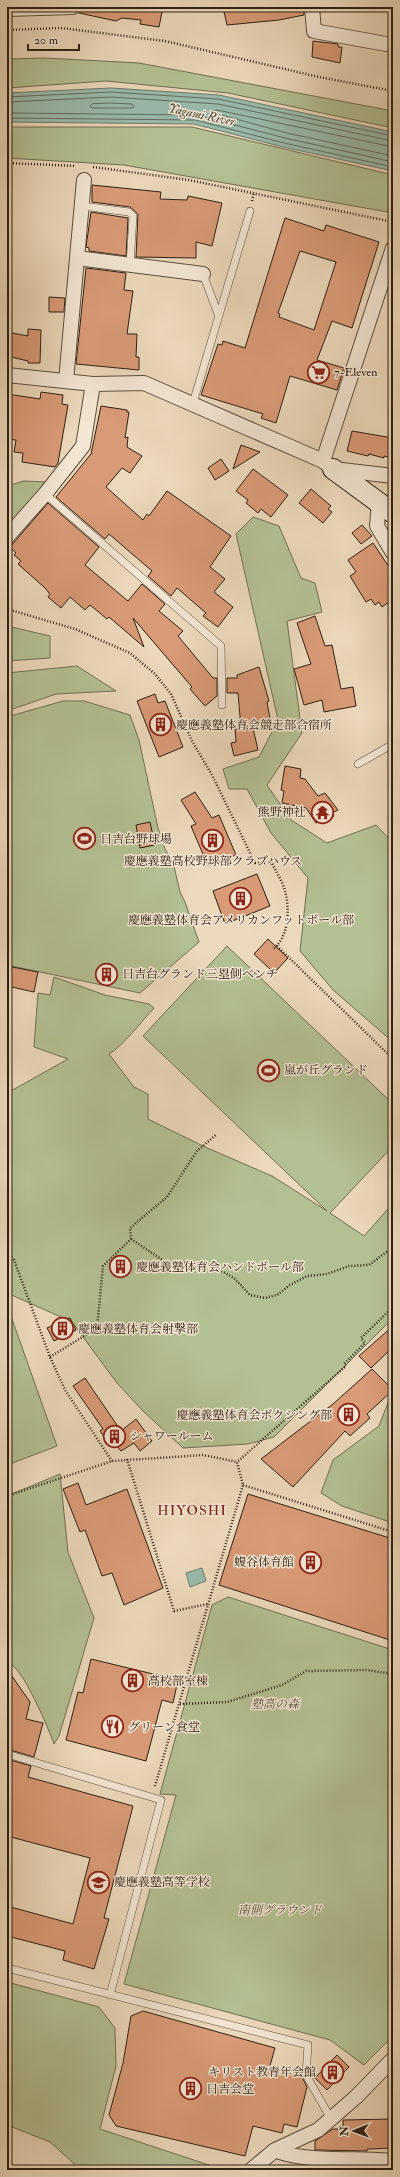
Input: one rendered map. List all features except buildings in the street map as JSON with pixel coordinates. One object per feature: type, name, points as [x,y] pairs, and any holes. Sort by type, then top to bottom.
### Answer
[{"type":"street","points":[[7,9],[73,7]]},
{"type":"street","points":[[312,7],[314,31],[386,44]]},
{"type":"street","points":[[66,381],[84,180]]},
{"type":"street","points":[[328,465],[393,248]]},
{"type":"street","points":[[77,258],[204,274]]},
{"type":"street","points":[[7,375],[93,384],[144,383],[192,403],[328,465],[386,508],[377,526],[393,553]]},
{"type":"street","points":[[7,537],[45,494],[83,446],[93,384]]},
{"type":"street","points":[[328,465],[393,476]]},
{"type":"street","points":[[251,2170],[275,2150],[318,2130],[356,2097],[393,2058]]},
{"type":"street","points":[[275,2150],[286,2155],[304,2157],[393,2161]]},
{"type":"lane","points":[[82,206],[128,212],[133,216],[130,265]]},
{"type":"lane","points":[[192,403],[250,211]]},
{"type":"lane","points":[[204,274],[218,314]]},
{"type":"lane","points":[[45,494],[221,646],[222,705]]},
{"type":"lane","points":[[358,764],[393,744]]},
{"type":"lane","points":[[7,1754],[161,1800],[110,1995]]},
{"type":"lane","points":[[7,1968],[308,2045],[306,2075],[331,2118]]},
{"type":"path","points":[[7,30],[61,28],[165,41],[319,77],[393,91]]},
{"type":"path","points":[[7,163],[83,166]]},
{"type":"path","points":[[89,167],[190,180],[393,222]]},
{"type":"path","points":[[7,609],[75,629],[130,653],[155,674],[171,694],[192,741],[212,775],[255,863],[272,863],[285,891],[286,926],[283,939],[273,949]]},
{"type":"path","points":[[277,946],[393,1059]]},
{"type":"path","points":[[131,1239],[130,1228],[167,1197],[197,1151],[217,1134]]},
{"type":"path","points":[[131,1239],[164,1261],[184,1263],[195,1262],[211,1265],[234,1278],[250,1295],[265,1298],[277,1295],[290,1285],[307,1276],[327,1274],[349,1266],[368,1265],[393,1247]]},
{"type":"path","points":[[50,1358],[97,1328],[103,1266],[131,1239]]},
{"type":"path","points":[[7,1253],[14,1260],[50,1358],[64,1390],[112,1461]]},
{"type":"path","points":[[237,1462],[346,1366],[344,1364],[365,1343],[361,1338],[393,1307]]},
{"type":"path","points":[[7,1496],[112,1461],[204,1455],[237,1462]]},
{"type":"path","points":[[127,1459],[174,1612],[208,1604]]},
{"type":"path","points":[[152,1798],[243,1485],[237,1462]]},
{"type":"path","points":[[243,1485],[393,1532]]},
{"type":"path","points":[[180,1704],[227,1702],[282,1685],[306,1671],[366,1670],[393,1674]]},
{"type":"green space","points":[[45,58],[139,63],[393,111],[393,128],[228,93],[106,81],[7,88],[7,59]]},
{"type":"green space","points":[[7,127],[192,127],[393,175],[393,213],[124,165],[7,158]]},
{"type":"green space","points":[[24,481],[47,482],[7,532],[7,486]]},
{"type":"green space","points":[[253,517],[279,526],[301,578],[315,583],[322,612],[287,621],[302,733],[267,785],[291,820],[327,843],[376,825],[393,843],[393,1042],[333,990],[300,951],[308,878],[271,833],[247,789],[229,789],[223,769],[259,757],[278,720],[236,534]]},
{"type":"green space","points":[[7,626],[50,636],[50,658],[7,661]]},
{"type":"green space","points":[[77,666],[116,691],[56,694],[7,711],[7,673]]},
{"type":"green space","name":"日吉台野球場","points":[[63,701],[84,701],[130,715],[139,740],[158,828],[165,849],[173,862],[180,892],[199,942],[140,993],[7,965],[7,717]]},
{"type":"green space","points":[[227,946],[393,1104],[393,1146],[330,1213],[364,1236],[393,1203],[393,1321],[391,1320],[274,1437],[248,1444],[183,1448],[143,1411],[117,1383],[72,1322],[7,1293],[7,1091],[9,1092],[68,1059],[34,1047],[38,993],[50,995],[54,977],[105,995],[149,1004],[154,1008],[126,1040],[109,1054],[134,1087],[148,1094],[148,1119],[205,1147],[272,1176],[327,1211],[143,1036]]},
{"type":"green space","points":[[7,1305],[57,1446],[7,1465]]},
{"type":"green space","points":[[393,1390],[393,1523],[342,1506],[321,1493],[333,1460],[379,1426]]},
{"type":"green space","points":[[60,1474],[68,1552],[94,1618],[59,1736],[54,1744],[41,1712],[27,1685],[20,1674],[7,1662],[7,1496]]},
{"type":"green space","points":[[228,1597],[393,1650],[393,2036],[364,2065],[330,2040],[124,1984],[176,1795],[160,1794],[212,1605]]},
{"type":"green space","points":[[7,1982],[99,2007],[115,2028],[116,2066],[100,2129],[224,2170],[81,2170],[50,2142],[7,2125]]},
{"type":"water","name":"Yagami River","points":[[111,88],[219,95],[393,132],[393,171],[283,147],[194,124],[7,122],[7,93]]},
{"type":"water","points":[[202,1568],[206,1581],[190,1587],[186,1573]]},
{"type":"place","name":"7-Eleven","points":[[319,372]]},
{"type":"place","name":"慶應義塾体育会競走部合宿所","points":[[160,725]]},
{"type":"place","name":"熊野神社","points":[[322,812]]},
{"type":"place","name":"日吉台野球場","points":[[84,839]]},
{"type":"place","name":"慶應義塾高校野球部クラブハウス","points":[[213,840]]},
{"type":"place","name":"慶應義塾体育会アメリカンフットボール部","points":[[241,899]]},
{"type":"place","name":"日吉台グランド三塁側ベンチ","points":[[106,974]]},
{"type":"place","name":"嵐が丘グランド","points":[[268,1070]]},
{"type":"place","name":"慶應義塾体育会ハンドボール部","points":[[121,1267]]},
{"type":"place","name":"慶應義塾体育会射撃部","points":[[62,1329]]},
{"type":"place","name":"慶應義塾体育会ボクシング部","points":[[348,1415]]},
{"type":"place","name":"シャワールーム","points":[[114,1436]]},
{"type":"place","name":"蝮谷体育館","points":[[310,1562]]},
{"type":"place","name":"高校部室棟","points":[[132,1681]]},
{"type":"place","name":"グリーン食堂","points":[[112,1727]]},
{"type":"place","name":"慶應義塾高等学校","points":[[99,1882]]},
{"type":"place","name":"キリスト教青年会館","points":[[332,2072]]},
{"type":"place","name":"日吉会堂","points":[[190,2089]]},
{"type":"district","name":"HIYOSHI","points":[[192,1510]]},
{"type":"park label","name":"塾高の森","points":[[275,1704]]},
{"type":"park label","name":"南側グラウンド","points":[[280,1910]]}]
